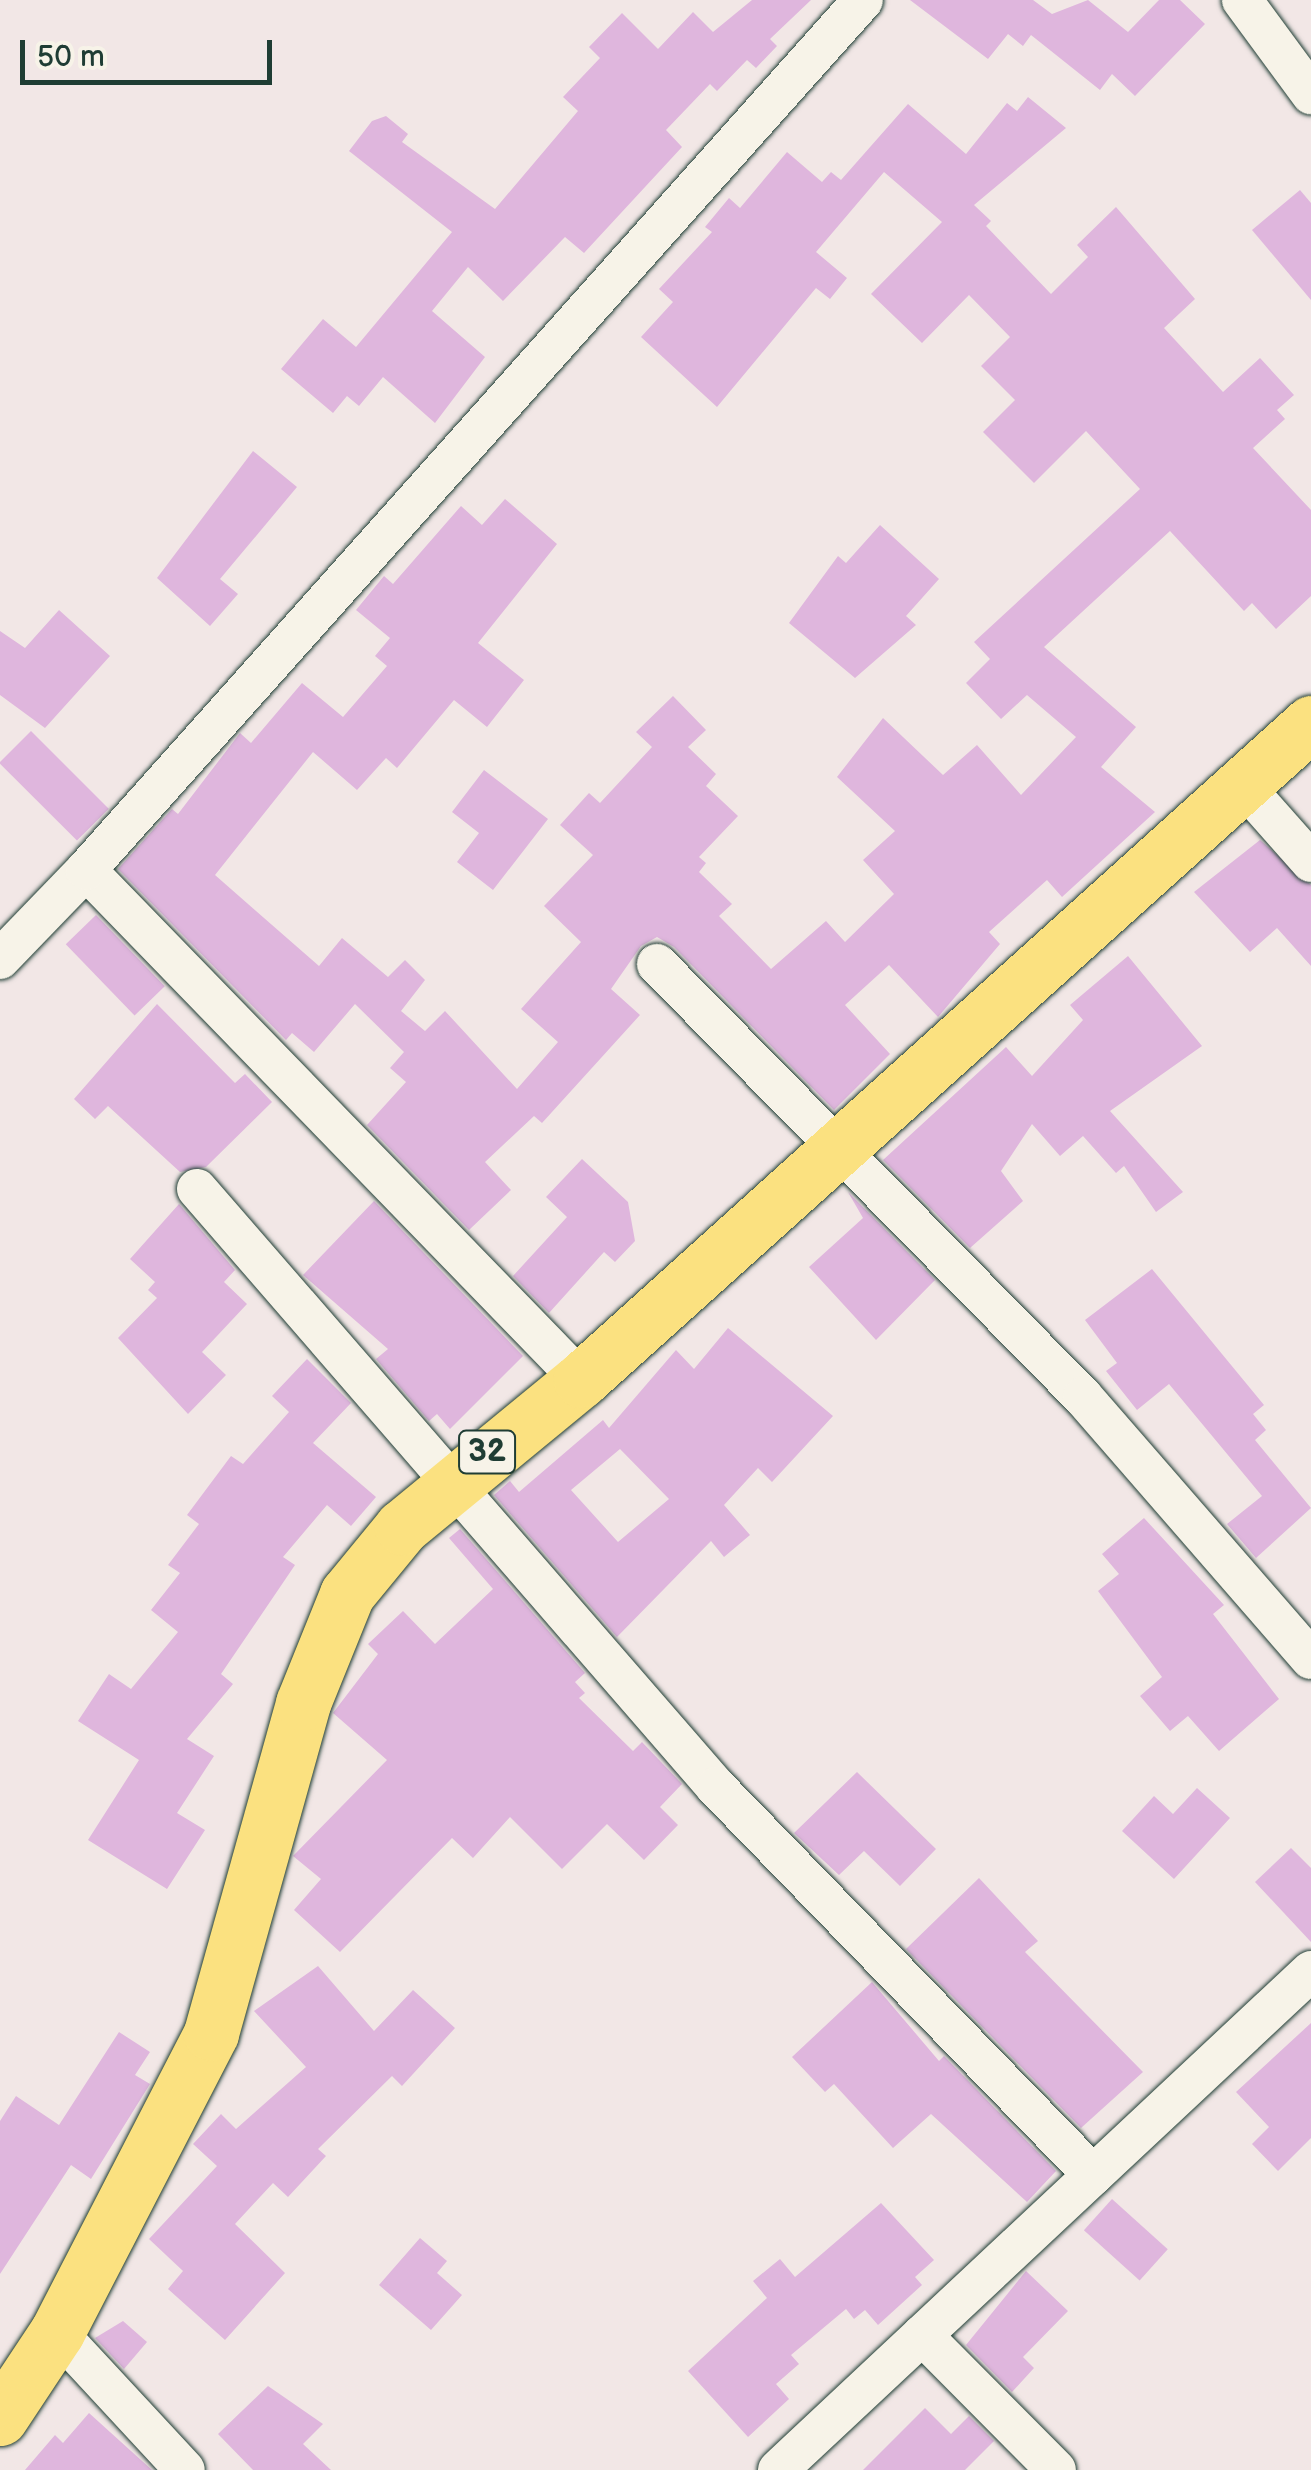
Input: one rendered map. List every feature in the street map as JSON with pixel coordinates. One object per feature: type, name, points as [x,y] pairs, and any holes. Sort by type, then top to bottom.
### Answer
[{"type":"highway","name":"32","points":[[0,2418],[57,2332],[212,2033],[324,1638],[391,1541],[452,1482],[580,1380],[1311,723]]},
{"type":"street","points":[[0,960],[86,870],[863,0]]},
{"type":"street","points":[[1242,0],[1311,94]]},
{"type":"street","points":[[1242,784],[1311,862]]},
{"type":"street","points":[[86,870],[580,1380]]},
{"type":"street","points":[[656,964],[842,1146],[1084,1397],[1311,1660]]},
{"type":"street","points":[[196,1188],[716,1787],[1093,2175]]},
{"type":"street","points":[[778,2470],[1311,1970]]},
{"type":"street","points":[[57,2332],[185,2470]]},
{"type":"street","points":[[922,2335],[1056,2470]]},
{"type":"building","points":[[752,0],[811,0],[770,39],[777,46],[756,68],[747,60],[717,91],[710,84],[666,130],[682,147],[584,253],[565,237],[503,301],[468,267],[432,311],[485,357],[435,423],[383,377],[359,406],[347,396],[333,413],[281,369],[323,319],[356,347],[452,232],[349,151],[372,121],[386,116],[408,134],[402,142],[495,209],[578,111],[563,97],[600,58],[589,47],[622,13],[658,49],[693,12],[713,32]]},
{"type":"building","points":[[910,0],[1033,0],[1052,14],[1088,0],[1128,32],[1159,0],[1180,0],[1205,24],[1135,96],[1112,74],[1100,90],[1031,35],[1023,46],[1008,34],[988,59]]},
{"type":"building","points":[[1028,97],[1066,128],[974,205],[991,221],[986,226],[1051,294],[1088,257],[1077,245],[1116,207],[1195,299],[1164,328],[1223,392],[1260,358],[1294,395],[1277,410],[1285,419],[1253,448],[1311,510],[1311,596],[1276,629],[1252,603],[1244,611],[1170,531],[1044,647],[1136,727],[1101,767],[1155,812],[1062,897],[1047,880],[989,932],[1000,944],[938,1017],[889,965],[845,1005],[890,1054],[834,1110],[674,947],[657,937],[641,946],[611,989],[640,1015],[542,1123],[534,1116],[485,1162],[511,1190],[469,1230],[367,1125],[406,1082],[390,1068],[404,1052],[355,1004],[314,1052],[292,1033],[286,1040],[118,869],[172,809],[178,814],[240,733],[251,743],[302,683],[343,717],[387,666],[375,656],[390,638],[356,610],[384,576],[393,584],[461,506],[482,525],[505,499],[557,544],[478,643],[524,680],[487,727],[454,700],[397,768],[386,758],[357,790],[313,752],[215,875],[319,966],[342,938],[388,977],[405,960],[425,980],[401,1011],[425,1031],[445,1011],[517,1089],[558,1042],[521,1009],[581,942],[544,906],[593,855],[560,825],[589,793],[600,803],[652,747],[636,732],[673,696],[706,730],[688,747],[716,774],[706,786],[738,816],[699,857],[706,863],[699,872],[732,904],[719,916],[771,969],[826,921],[845,942],[894,894],[863,860],[895,831],[837,777],[883,718],[943,775],[977,745],[1021,795],[1076,737],[1027,695],[1001,719],[966,683],[990,659],[974,642],[1140,489],[1086,431],[1034,483],[983,432],[1015,400],[981,366],[1010,337],[969,295],[922,343],[871,294],[942,222],[884,172],[816,252],[847,278],[830,299],[816,288],[717,407],[641,337],[673,302],[659,289],[712,232],[705,227],[729,198],[740,208],[787,152],[822,182],[831,172],[841,180],[908,104],[966,154],[1007,103],[1017,111]]},
{"type":"building","points":[[1300,190],[1311,203],[1311,300],[1252,230]]},
{"type":"building","points":[[253,451],[297,487],[220,579],[238,594],[210,626],[157,578]]},
{"type":"building","points":[[880,525],[939,579],[906,616],[916,625],[855,678],[789,623],[838,556],[846,563]]},
{"type":"building","points":[[59,610],[110,656],[45,728],[0,695],[0,631],[25,648]]},
{"type":"building","points":[[31,731],[109,809],[77,841],[0,764]]},
{"type":"building","points":[[484,770],[548,819],[493,890],[457,862],[479,833],[452,812]]},
{"type":"building","points":[[1260,840],[1311,885],[1311,966],[1277,928],[1250,952],[1194,892]]},
{"type":"building","points":[[96,915],[165,986],[135,1015],[66,944]]},
{"type":"building","points":[[1128,956],[1202,1046],[1110,1111],[1183,1192],[1156,1212],[1124,1166],[1116,1173],[1083,1136],[1060,1156],[1032,1124],[1001,1171],[1023,1201],[970,1248],[883,1160],[1006,1047],[1032,1076],[1083,1020],[1070,1005]]},
{"type":"building","points":[[157,1004],[235,1083],[245,1074],[272,1102],[206,1167],[180,1172],[108,1106],[95,1119],[74,1099]]},
{"type":"building","points":[[582,1159],[628,1202],[635,1241],[615,1262],[604,1252],[549,1313],[513,1276],[567,1217],[546,1197]]},
{"type":"building","points":[[848,1192],[935,1280],[876,1340],[809,1267],[863,1218]]},
{"type":"building","points":[[374,1201],[523,1356],[450,1429],[437,1414],[429,1421],[376,1359],[388,1349],[303,1275]]},
{"type":"building","points":[[179,1204],[235,1270],[224,1282],[247,1304],[202,1352],[226,1375],[188,1414],[118,1338],[157,1298],[148,1290],[155,1282],[130,1259]]},
{"type":"building","points":[[1152,1269],[1264,1405],[1253,1414],[1266,1430],[1255,1440],[1311,1508],[1256,1558],[1227,1524],[1262,1496],[1169,1384],[1137,1410],[1106,1371],[1117,1363],[1085,1320]]},
{"type":"building","points":[[728,1328],[833,1416],[772,1482],[758,1468],[724,1505],[750,1535],[724,1557],[711,1541],[617,1637],[494,1495],[510,1481],[519,1492],[603,1420],[609,1428],[676,1350],[694,1369]],"holes":[[[620,1449],[669,1499],[618,1542],[571,1490]]]},
{"type":"building","points":[[307,1359],[351,1403],[313,1443],[376,1497],[351,1526],[327,1505],[283,1557],[295,1565],[221,1674],[233,1684],[187,1739],[214,1756],[177,1813],[205,1830],[167,1889],[88,1840],[139,1760],[78,1721],[109,1674],[131,1689],[178,1632],[151,1610],[180,1573],[168,1565],[199,1524],[187,1515],[231,1456],[243,1464],[289,1412],[272,1396]]},
{"type":"building","points":[[1144,1518],[1224,1605],[1213,1614],[1279,1699],[1219,1751],[1188,1716],[1170,1731],[1140,1696],[1162,1677],[1098,1591],[1119,1574],[1102,1554]]},
{"type":"building","points":[[460,1529],[585,1673],[575,1682],[585,1693],[579,1698],[633,1751],[642,1742],[682,1784],[660,1807],[678,1825],[644,1860],[607,1824],[562,1869],[510,1817],[473,1858],[452,1838],[340,1952],[294,1910],[321,1879],[293,1856],[387,1760],[333,1713],[378,1654],[368,1644],[403,1611],[435,1644],[493,1589],[449,1538]]},
{"type":"building","points":[[857,1772],[936,1849],[900,1886],[864,1851],[839,1875],[794,1833]]},
{"type":"building","points":[[1197,1788],[1230,1818],[1174,1879],[1122,1831],[1154,1796],[1173,1814]]},
{"type":"building","points":[[1291,1848],[1311,1868],[1311,1942],[1255,1882]]},
{"type":"building","points":[[979,1878],[1038,1941],[1025,1952],[1143,2072],[1081,2128],[906,1949]]},
{"type":"building","points":[[318,1966],[374,2031],[413,1990],[455,2028],[402,2086],[392,2076],[318,2149],[326,2156],[288,2197],[273,2183],[235,2224],[285,2273],[225,2340],[168,2289],[183,2271],[149,2239],[217,2166],[193,2144],[221,2114],[236,2129],[306,2067],[254,2011]]},
{"type":"building","points":[[872,1982],[939,2061],[944,2056],[1056,2171],[1027,2202],[931,2114],[893,2148],[834,2084],[825,2092],[792,2057]]},
{"type":"building","points":[[1311,2023],[1311,2138],[1278,2171],[1252,2144],[1269,2127],[1236,2092]]},
{"type":"building","points":[[119,2032],[150,2052],[135,2075],[150,2084],[91,2179],[71,2165],[0,2274],[0,2121],[16,2096],[59,2125]]},
{"type":"building","points":[[1112,2199],[1168,2249],[1140,2280],[1084,2230]]},
{"type":"building","points":[[881,2203],[934,2260],[915,2277],[922,2285],[878,2325],[865,2310],[854,2319],[846,2309],[791,2355],[799,2364],[776,2384],[789,2399],[748,2437],[688,2371],[767,2298],[753,2281],[780,2259],[795,2277]]},
{"type":"building","points":[[420,2238],[447,2261],[437,2273],[462,2295],[431,2330],[379,2285]]},
{"type":"building","points":[[1026,2271],[1068,2311],[1023,2357],[1034,2368],[1012,2392],[966,2345]]},
{"type":"building","points":[[123,2321],[147,2342],[124,2369],[95,2338]]},
{"type":"building","points":[[268,2386],[323,2424],[303,2444],[331,2470],[253,2470],[218,2434]]},
{"type":"building","points":[[925,2408],[951,2434],[969,2416],[994,2441],[965,2470],[863,2470]]},
{"type":"building","points":[[89,2413],[152,2470],[25,2470],[55,2435],[63,2443]]}]
